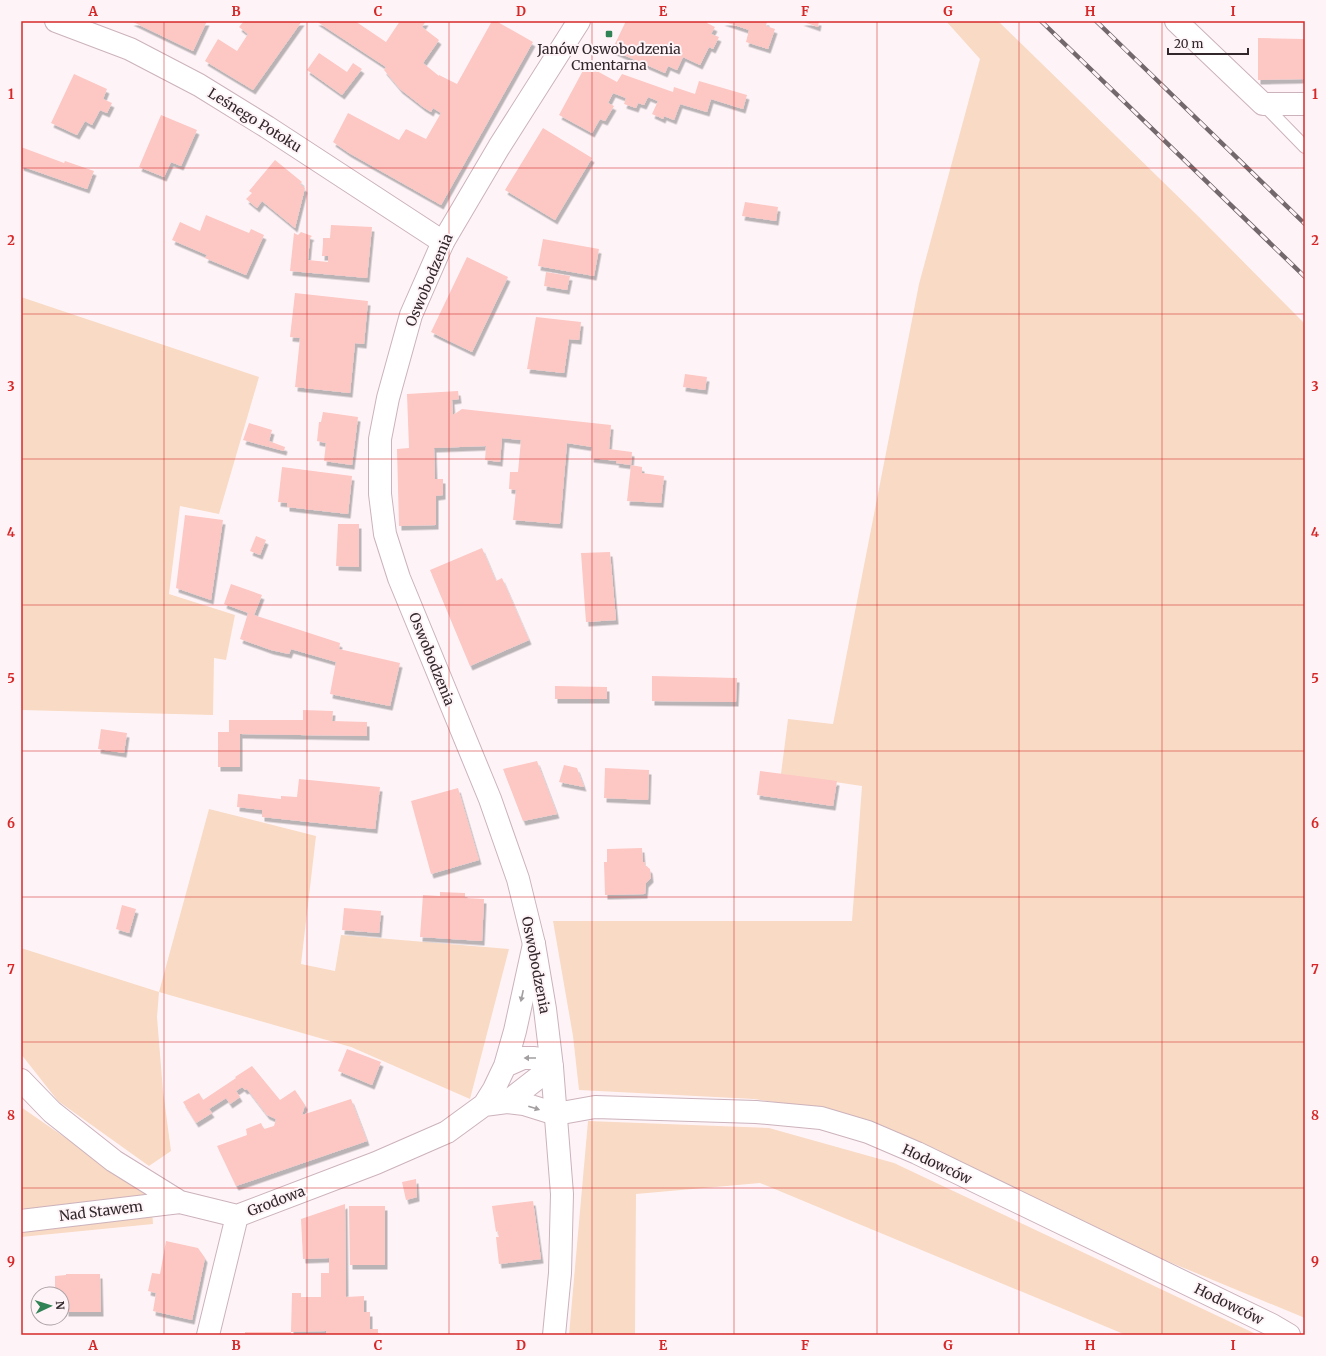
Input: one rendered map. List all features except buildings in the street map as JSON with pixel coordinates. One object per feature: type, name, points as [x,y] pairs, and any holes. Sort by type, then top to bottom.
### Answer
[{"type":"street","name":"Leśnego Potoku","points":[[56,21],[130,49],[199,85],[443,242]]},
{"type":"street","name":"Oswobodzenia","points":[[554,1335],[560,1273],[562,1194],[552,1067],[545,1009],[534,944],[518,879],[490,799],[399,578],[385,534],[380,494],[380,439],[388,398],[411,315],[443,242],[499,147],[579,21]]},
{"type":"street","points":[[1176,21],[1262,104],[1305,104]]},
{"type":"street","name":"Grodowa","points":[[21,1080],[52,1112],[114,1161],[180,1202],[237,1216],[376,1163],[447,1132],[484,1105],[494,1089],[505,1066],[515,1031],[534,944]]},
{"type":"street","points":[[505,1066],[523,1058],[533,1058],[547,1060],[552,1067],[507,1102]]},
{"type":"street","name":"Grodowa","points":[[484,1105],[507,1102],[524,1104],[556,1114]]},
{"type":"street","name":"Hodowców","points":[[556,1114],[595,1107],[756,1112],[821,1118],[868,1132],[959,1174],[1272,1325],[1289,1335]]},
{"type":"street","name":"Nad Stawem","points":[[21,1221],[180,1202]]},
{"type":"street","points":[[208,1335],[237,1216]]},
{"type":"lane","points":[[1262,104],[1305,147]]},
{"type":"shaded area","points":[[946,21],[998,21],[1199,217],[1305,324],[1305,1318],[1087,1228],[1034,1202],[936,1149],[851,1116],[810,1107],[754,1099],[579,1090],[573,1036],[553,921],[852,921],[862,786],[781,774],[788,719],[833,724],[919,284],[980,59]]},
{"type":"shaded area","points":[[21,297],[259,377],[219,514],[180,506],[169,594],[235,615],[226,660],[214,658],[213,715],[21,710]]},
{"type":"shaded area","points":[[209,809],[316,836],[301,964],[335,971],[341,935],[509,949],[470,1099],[351,1047],[159,992]]},
{"type":"shaded area","points":[[21,948],[159,992],[157,1017],[163,1091],[171,1151],[149,1166],[58,1101],[21,1054]]},
{"type":"shaded area","points":[[21,1107],[151,1197],[153,1224],[21,1237]]},
{"type":"shaded area","points":[[588,1121],[769,1128],[894,1163],[1258,1335],[1126,1335],[760,1183],[636,1194],[635,1335],[569,1335]]},
{"type":"railway","points":[[1041,21],[1305,277]]},
{"type":"railway","points":[[1096,21],[1305,224]]},
{"type":"place","name":"Janów Oswobodzenia Cmentarna","points":[[609,34]]}]
